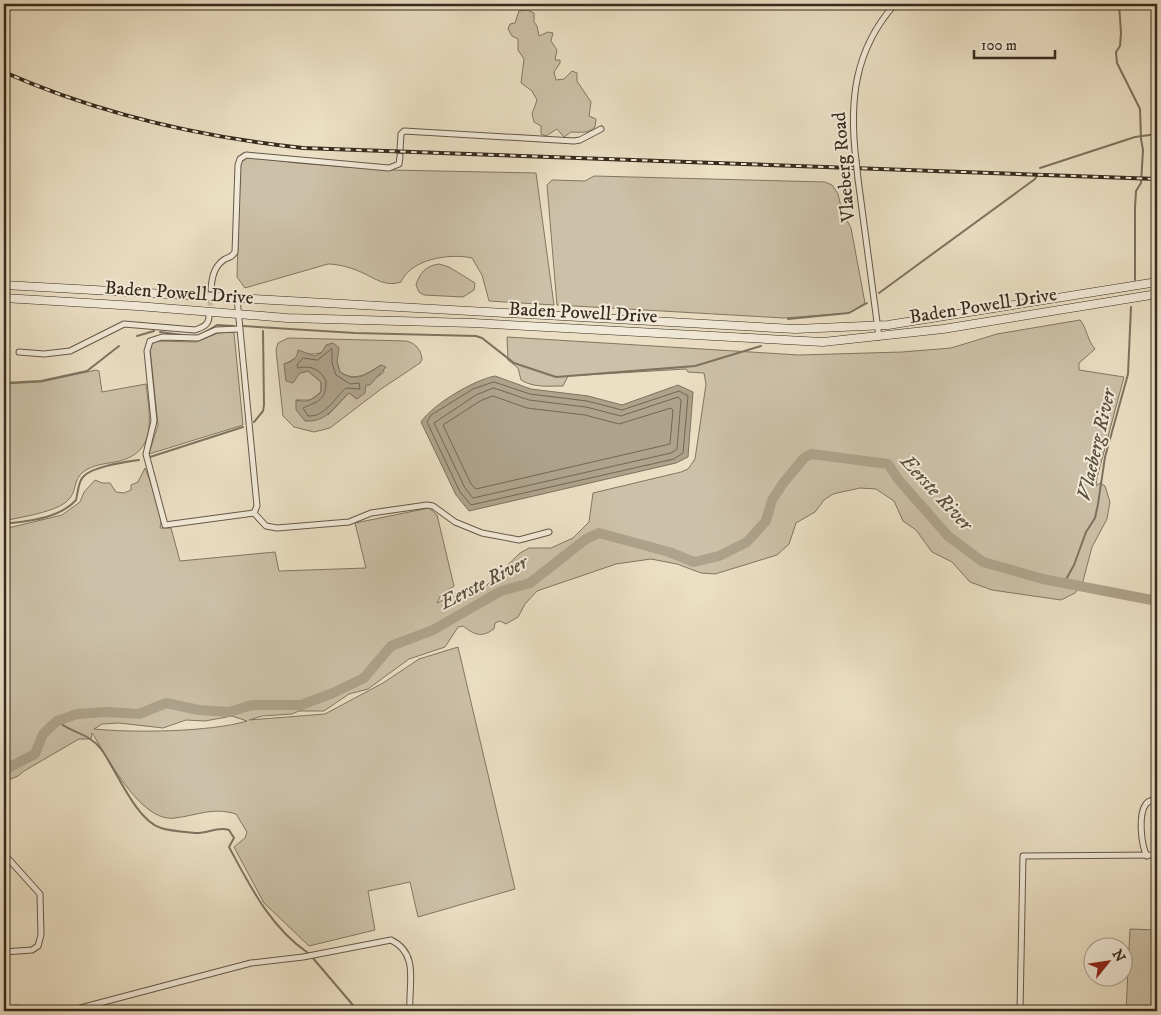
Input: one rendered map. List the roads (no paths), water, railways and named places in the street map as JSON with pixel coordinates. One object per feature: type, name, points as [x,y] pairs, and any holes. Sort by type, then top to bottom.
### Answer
[{"type":"main road","name":"Baden Powell Drive","points":[[4,286],[795,329],[877,326],[1157,282]]},
{"type":"main road","name":"Baden Powell Drive","points":[[4,298],[238,312],[287,318],[473,323],[796,342],[879,337],[978,324],[1157,294]]},
{"type":"street","name":"Vlaeberg Road","points":[[879,337],[858,179],[852,111],[857,76],[870,41],[895,4]]},
{"type":"street","points":[[211,289],[213,274],[219,264],[234,256],[238,165],[240,159],[246,155],[389,168],[399,164],[401,134],[404,131],[574,141],[580,140],[601,129]]},
{"type":"street","points":[[237,298],[257,506],[254,513]]},
{"type":"street","points":[[19,352],[44,354],[70,350],[124,324],[195,330],[205,326],[210,316]]},
{"type":"street","points":[[161,328],[150,341],[147,351],[154,421],[146,454],[163,523],[167,526],[254,513]]},
{"type":"street","points":[[154,338],[191,339],[216,330],[239,329]]},
{"type":"street","points":[[254,513],[266,526],[277,528],[349,522],[376,512],[433,506],[455,522],[482,534],[519,540],[550,532]]},
{"type":"street","points":[[1147,856],[1144,847],[1142,812],[1150,801],[1157,798]]},
{"type":"street","points":[[4,854],[39,891],[42,909],[41,935],[38,946],[25,951],[4,952]]},
{"type":"street","points":[[1020,1011],[1023,856],[1157,855]]},
{"type":"street","points":[[69,1011],[251,963],[304,957],[391,940],[405,949],[410,957],[410,1011]]},
{"type":"street","points":[[4,1009],[18,1008],[23,1011]]},
{"type":"water","points":[[333,343],[339,348],[337,362],[340,372],[346,375],[351,377],[361,376],[381,365],[386,367],[370,385],[366,385],[365,393],[357,399],[349,393],[330,413],[313,421],[305,421],[296,410],[296,400],[307,401],[315,397],[321,392],[321,382],[308,371],[300,373],[293,383],[286,381],[284,364],[297,356],[298,350],[315,356],[322,352],[326,345]]},
{"type":"water","points":[[495,376],[531,389],[588,396],[622,405],[678,385],[693,392],[688,457],[676,463],[469,511],[456,495],[421,422],[435,408],[455,394],[476,382]]},
{"type":"waterway","name":"Vlaeberg River","points":[[1119,4],[1121,33],[1120,46],[1116,52],[1117,63],[1140,109],[1143,150],[1141,183],[1136,191],[1135,280]]},
{"type":"waterway","points":[[1040,168],[1135,137],[1157,134]]},
{"type":"waterway","points":[[879,293],[1037,176]]},
{"type":"waterway","points":[[788,319],[849,313],[867,303]]},
{"type":"waterway","name":"Vlaeberg River","points":[[1064,583],[1074,565],[1086,532],[1095,518],[1105,457],[1128,374],[1131,307]]},
{"type":"waterway","points":[[204,333],[217,325],[234,326]]},
{"type":"waterway","points":[[243,326],[355,333],[476,336],[482,338],[514,363],[556,377],[695,366],[761,346]]},
{"type":"waterway","points":[[137,336],[154,331]]},
{"type":"waterway","points":[[254,422],[263,411],[264,405],[263,331]]},
{"type":"waterway","points":[[160,332],[182,335]]},
{"type":"waterway","points":[[4,383],[41,381],[87,371],[119,346]]},
{"type":"waterway","points":[[150,457],[243,427]]},
{"type":"waterway","name":"Eerste River","points":[[4,770],[35,754],[43,734],[57,721],[77,714],[107,712],[139,714],[166,703],[199,710],[229,712],[252,705],[301,705],[333,693],[364,678],[391,646],[433,630],[501,591],[530,583],[586,539],[599,533],[669,552],[694,562],[719,556],[747,542],[766,521],[772,500],[784,482],[804,458],[811,454],[888,464],[898,479],[948,536],[983,562],[1043,579],[1157,601]]},
{"type":"waterway","points":[[4,524],[42,518],[61,511],[76,500],[80,482],[87,473],[110,465],[139,460]]},
{"type":"waterway","points":[[57,721],[85,736],[101,749],[135,805],[143,816],[152,823],[165,829],[195,833],[220,829],[229,830],[234,838],[229,847],[262,905],[283,931],[308,953]]},
{"type":"waterway","points":[[312,957],[358,1011]]},
{"type":"tunnel","points":[[210,294],[210,313]]},
{"type":"railway","points":[[4,72],[76,100],[150,122],[226,137],[303,148],[1157,179]]}]
